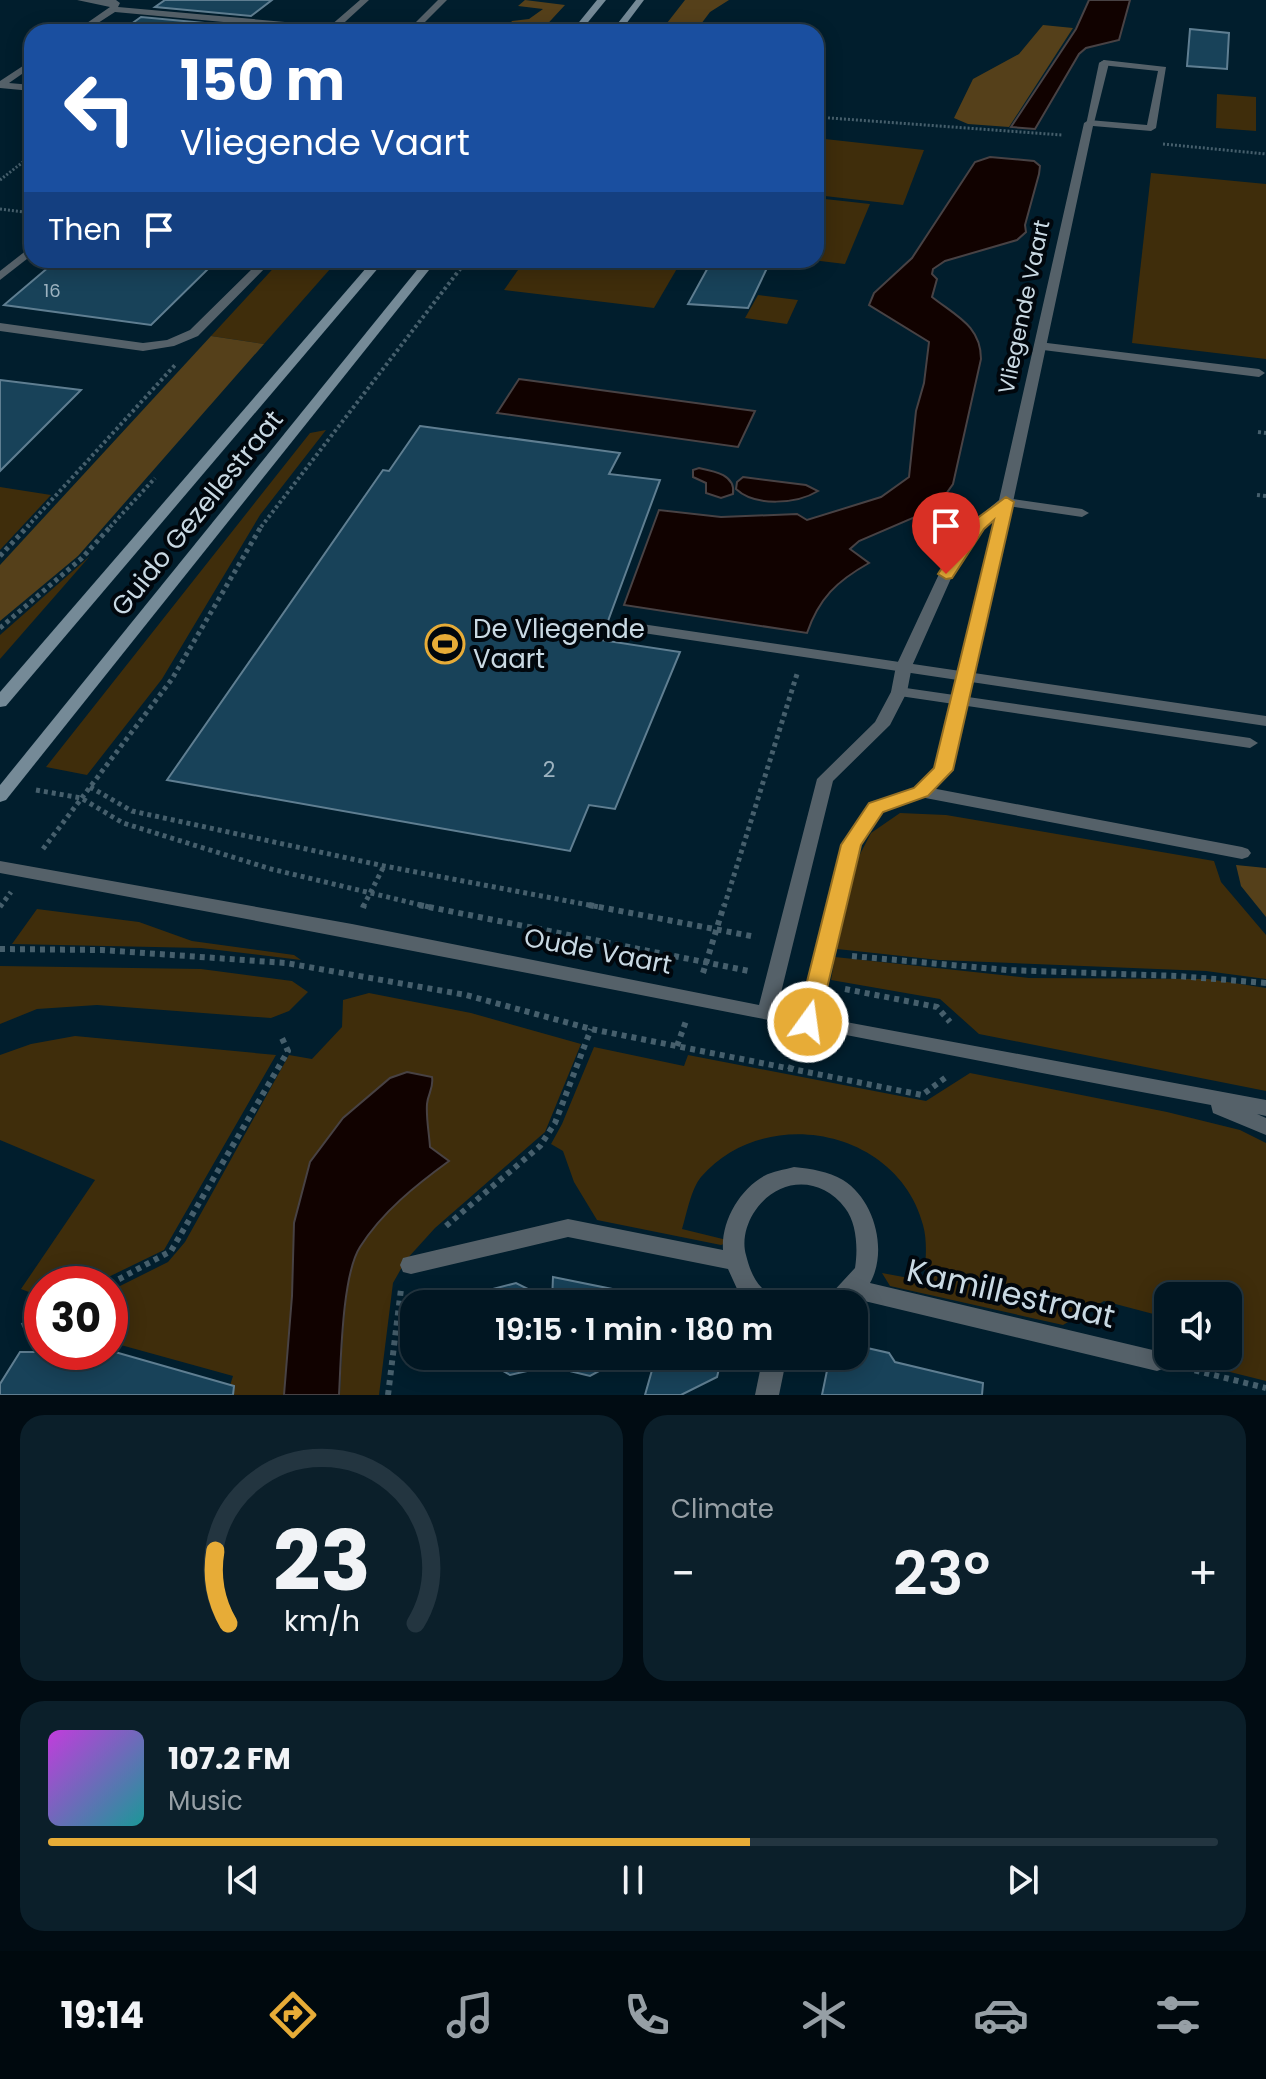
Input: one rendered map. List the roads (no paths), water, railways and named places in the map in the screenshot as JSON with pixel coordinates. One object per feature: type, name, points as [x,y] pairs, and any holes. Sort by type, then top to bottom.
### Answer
[{"type":"main road","points":[[582,24],[602,0]]},
{"type":"main road","points":[[621,24],[640,0]]},
{"type":"main road","name":"Guido Gezellestraat","points":[[0,702],[372,268]]},
{"type":"main road","name":"Guido Gezellestraat","points":[[0,796],[425,268]]},
{"type":"street","points":[[81,0],[273,24]]},
{"type":"street","points":[[339,24],[365,0]]},
{"type":"street","points":[[418,24],[443,0]]},
{"type":"street","points":[[89,24],[116,5]]},
{"type":"street","name":"Vliegende Vaart","points":[[921,792],[943,770],[961,699],[1089,123],[1104,63],[1163,69],[1151,128],[1089,123]]},
{"type":"street","points":[[0,68],[21,70]]},
{"type":"street","points":[[0,85],[24,68]]},
{"type":"street","points":[[0,85],[24,87]]},
{"type":"street","points":[[0,277],[24,256]]},
{"type":"street","points":[[0,327],[143,347],[180,341],[194,333],[259,268]]},
{"type":"street","points":[[1039,346],[1259,373]]},
{"type":"street","points":[[766,1014],[825,779],[882,725],[899,692],[904,666],[946,574],[978,525],[1006,502],[1082,513]]},
{"type":"street","points":[[628,627],[1266,721]]},
{"type":"street","points":[[899,692],[1250,743]]},
{"type":"street","points":[[808,1022],[851,845],[876,807],[921,792],[1242,853]]},
{"type":"street","name":"Oude Vaart","points":[[0,867],[322,925],[766,1014],[1266,1108]]},
{"type":"street","name":"Oude Vaart","points":[[1185,1093],[1266,1127]]},
{"type":"street","points":[[751,1290],[742,1280],[731,1241],[746,1204],[765,1186],[790,1177],[816,1177],[840,1187],[858,1205],[868,1230],[866,1269],[848,1290]]},
{"type":"street","points":[[411,1265],[568,1228],[737,1262]]},
{"type":"street","name":"Kamillestraat","points":[[850,1288],[1154,1360]]},
{"type":"street","points":[[767,1395],[772,1370]]},
{"type":"place","name":"De Vliegende Vaart","points":[[445,644]]}]
